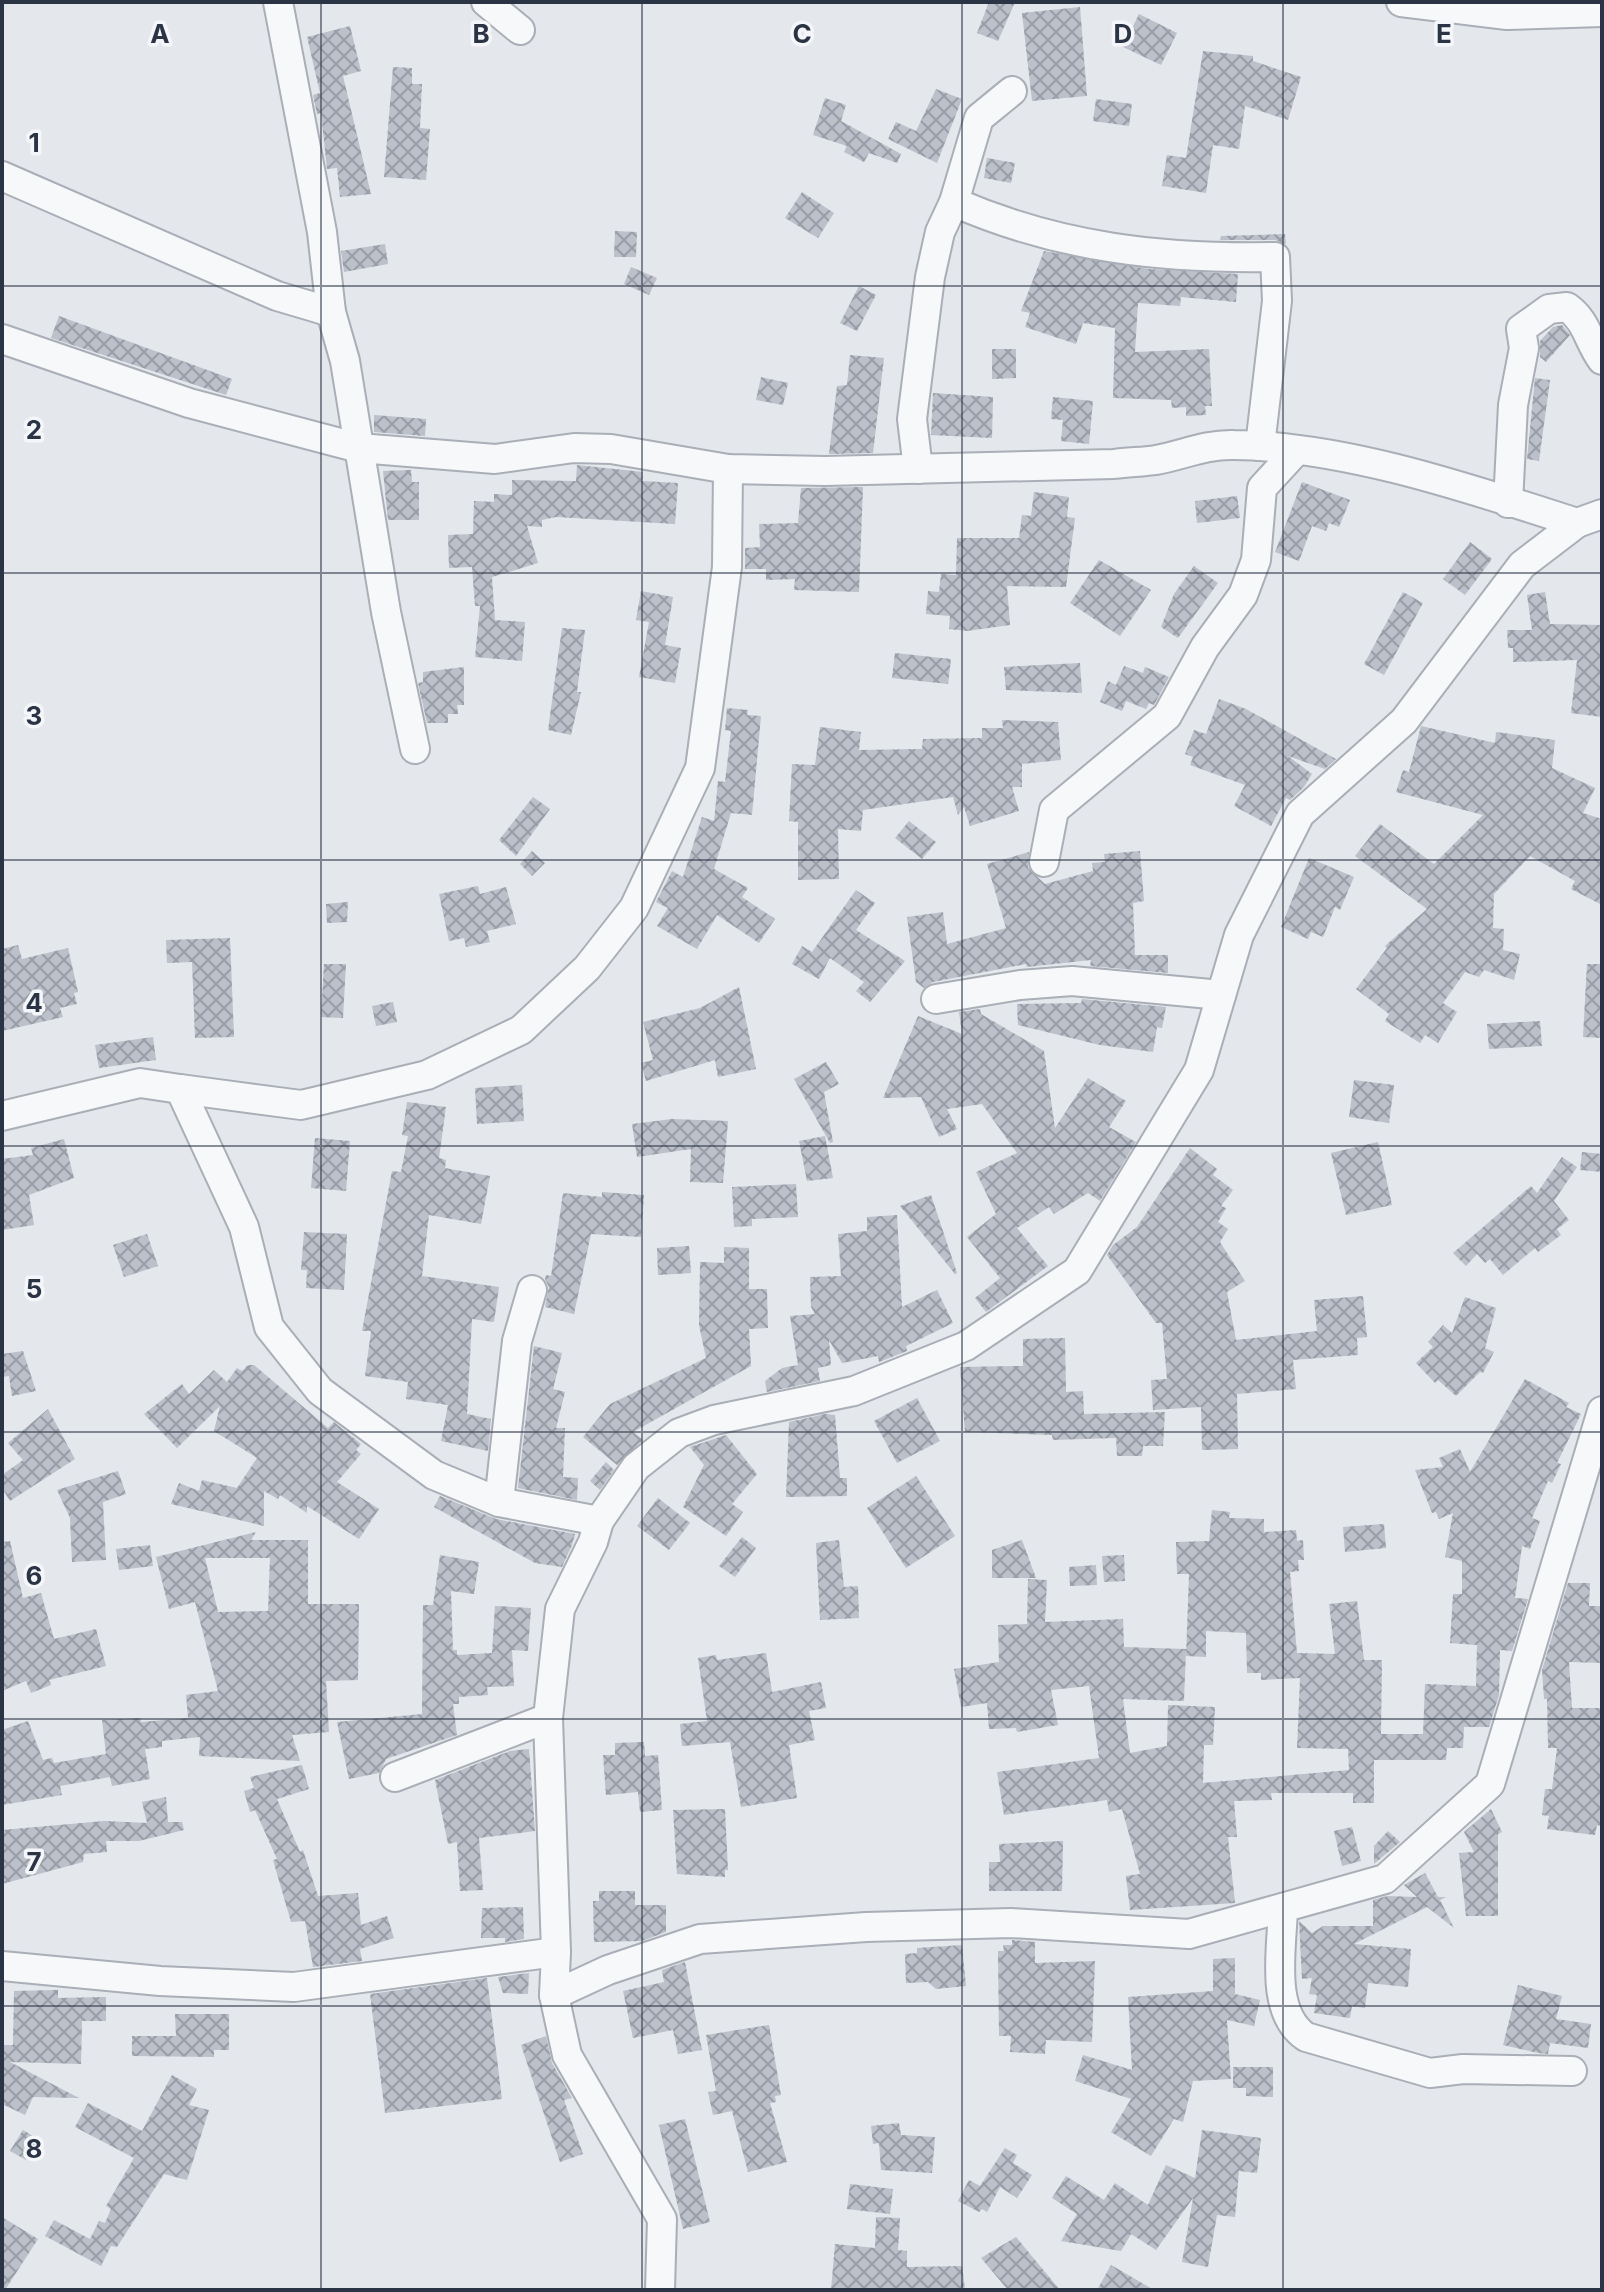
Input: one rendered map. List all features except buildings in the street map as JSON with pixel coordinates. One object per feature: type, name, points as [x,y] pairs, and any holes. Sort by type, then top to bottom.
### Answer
[{"type":"street","points":[[486,2],[520,30]]},
{"type":"street","points":[[1401,2],[1507,15],[1602,12]]},
{"type":"street","points":[[272,5],[322,232],[331,312],[345,361],[386,612],[415,749]]},
{"type":"street","points":[[918,469],[912,419],[930,277],[940,232],[954,202],[979,118],[1012,91]]},
{"type":"street","points":[[2,176],[277,296],[331,312]]},
{"type":"street","points":[[954,202],[1033,232],[1126,252],[1195,259],[1275,257],[1277,301],[1260,446]]},
{"type":"street","points":[[1508,503],[1513,405],[1524,348],[1521,329],[1549,309],[1567,307],[1581,317],[1590,344],[1602,360]]},
{"type":"street","points":[[2,339],[189,403],[359,448],[495,459],[574,448],[611,449],[728,469],[918,469],[1114,464],[1157,460],[1203,447],[1260,446],[1297,450],[1392,470],[1508,503],[1590,519]]},
{"type":"street","points":[[1044,862],[1048,828],[1054,810],[1167,716],[1205,647],[1243,595],[1256,560],[1262,488],[1297,450]]},
{"type":"street","points":[[2,1116],[140,1083],[301,1105],[427,1075],[521,1030],[587,968],[634,908],[700,768],[727,567],[728,469]]},
{"type":"street","points":[[660,2290],[662,2219],[567,2055],[554,1995],[556,1952],[548,1718],[560,1609],[593,1542],[599,1521],[636,1467],[679,1433],[714,1420],[854,1391],[966,1346],[1077,1271],[1199,1070],[1239,935],[1300,814],[1404,721],[1522,565],[1590,519]]},
{"type":"street","points":[[936,999],[1020,985],[1072,981],[1221,995]]},
{"type":"street","points":[[180,1089],[244,1227],[269,1327],[320,1391],[434,1475],[499,1502],[599,1521]]},
{"type":"street","points":[[499,1502],[517,1341],[532,1290]]},
{"type":"street","points":[[554,1995],[608,1970],[700,1939],[866,1927],[1011,1923],[1189,1934],[1385,1879],[1490,1784],[1602,1411]]},
{"type":"street","points":[[395,1777],[548,1718]]},
{"type":"street","points":[[1283,1908],[1283,2005],[1292,2028],[1306,2037],[1430,2073],[1463,2069],[1572,2071]]},
{"type":"street","points":[[2,1966],[160,1981],[294,1987],[556,1952]]}]
